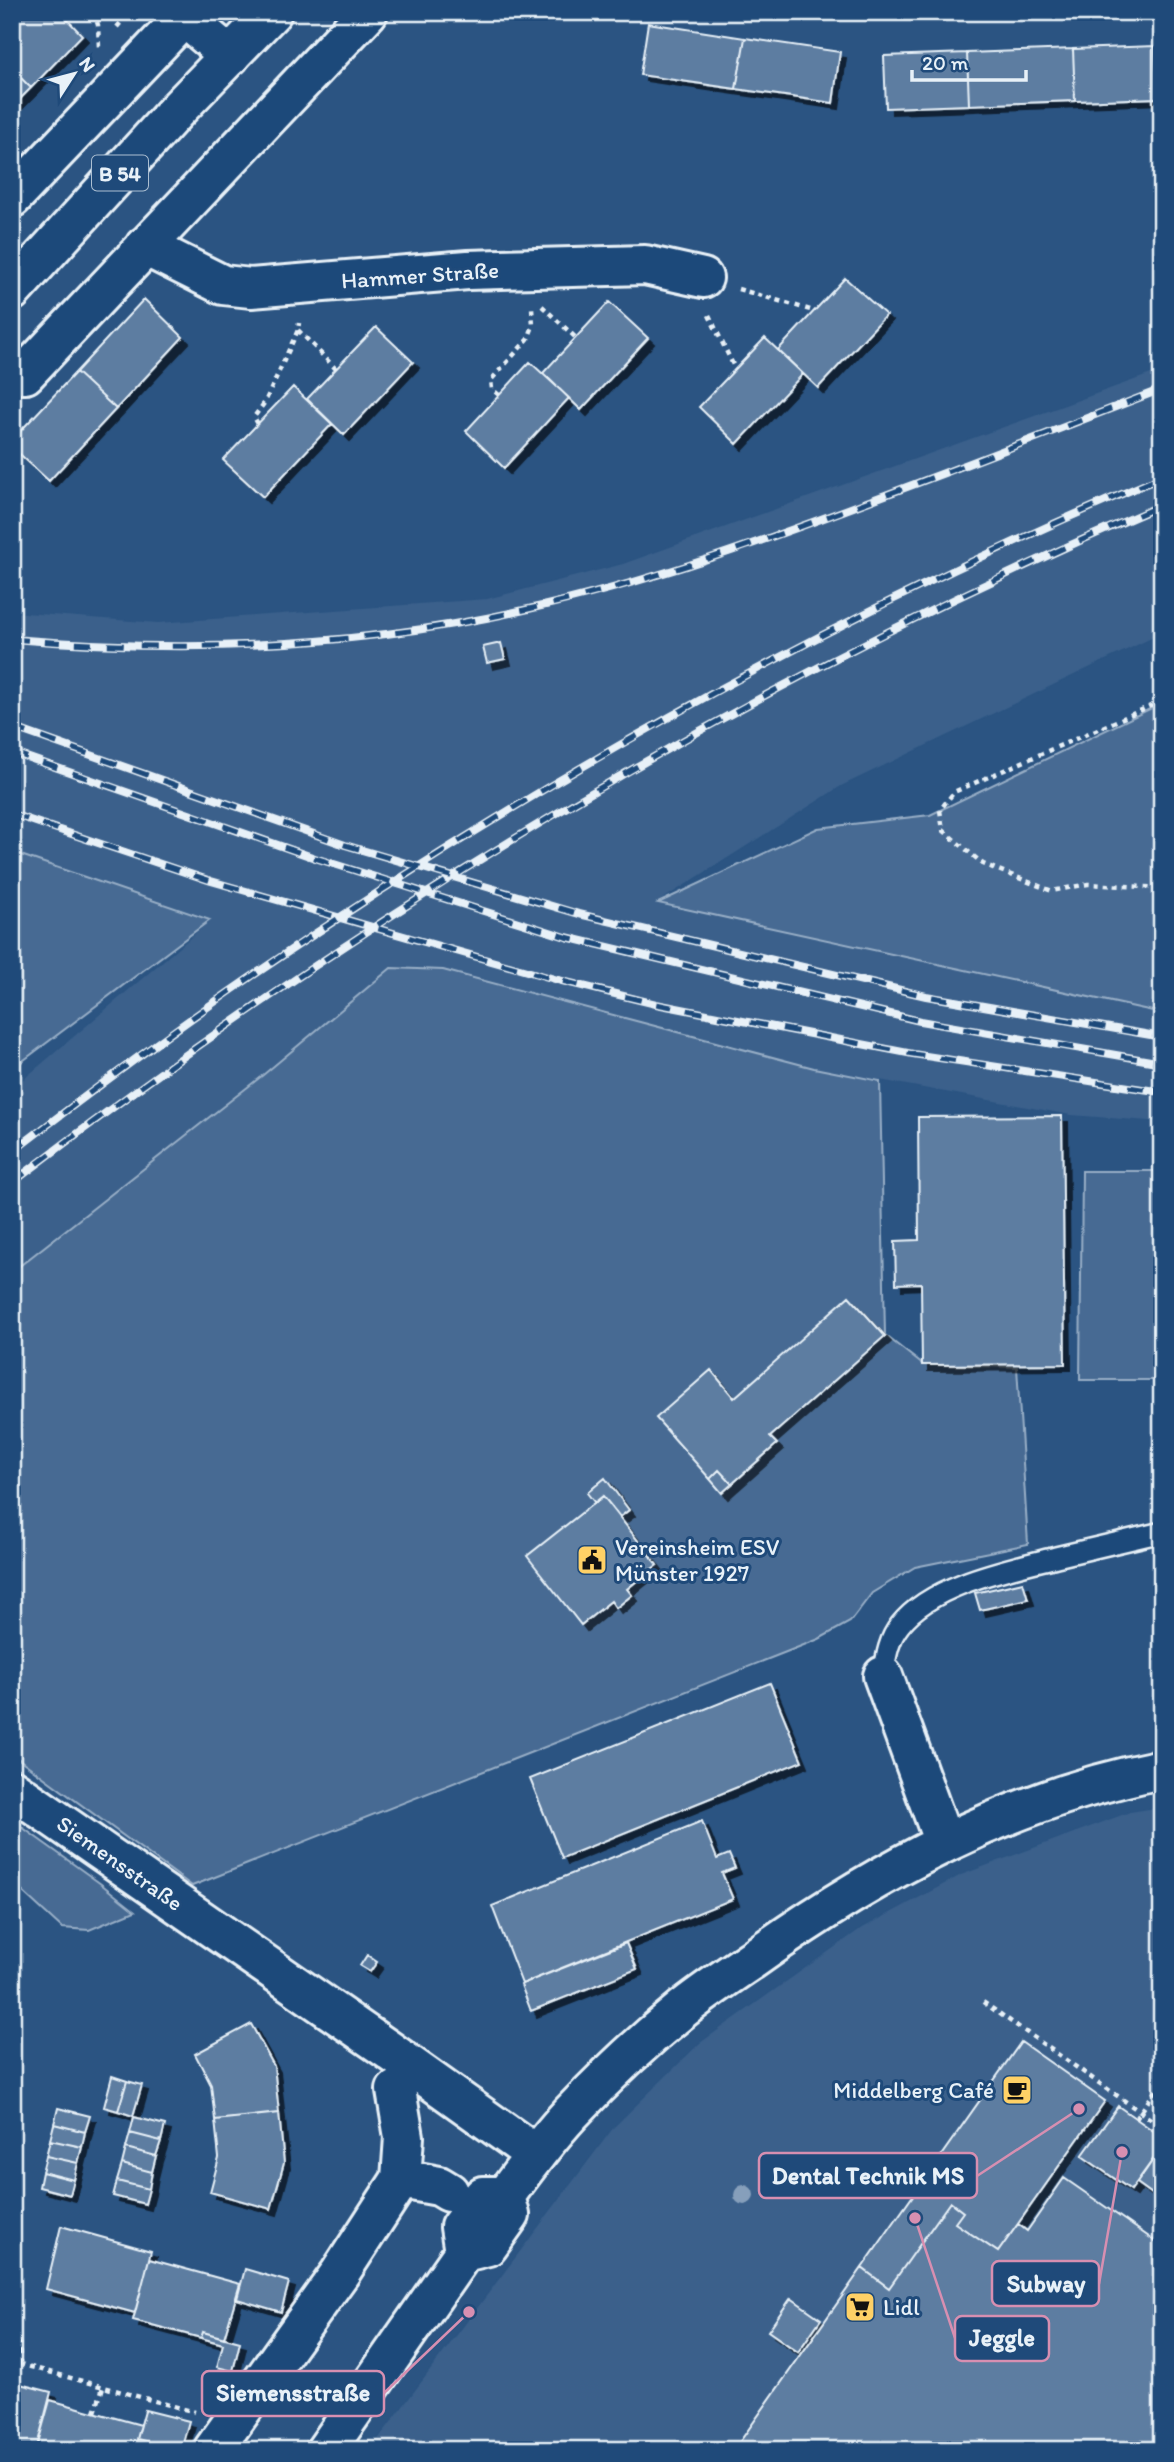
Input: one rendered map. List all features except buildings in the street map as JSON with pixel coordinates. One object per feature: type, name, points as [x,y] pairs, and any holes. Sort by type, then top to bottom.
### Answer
[{"type":"street","name":"B 54","points":[[12,291],[272,12]]},
{"type":"street","points":[[12,374],[25,374],[368,12]]},
{"type":"street","name":"B 54","points":[[12,198],[184,14]]},
{"type":"street","points":[[184,14],[230,56]]},
{"type":"street","name":"Hammer Straße","points":[[145,246],[223,285],[251,288],[468,270],[528,282],[645,265],[702,278]]},
{"type":"street","points":[[883,1676],[944,1843]]},
{"type":"street","points":[[326,2450],[464,2252],[488,2246],[510,2215],[505,2196],[536,2155],[571,2113],[680,2011],[816,1914],[944,1843],[1027,1807],[1111,1779],[1162,1769]]},
{"type":"street","name":"Siemensstraße","points":[[12,1789],[536,2155]]},
{"type":"street","points":[[223,2436],[340,2273],[401,2179],[404,2137],[396,2090]]},
{"type":"street","points":[[401,2179],[439,2186],[449,2192]]},
{"type":"lane","points":[[883,1676],[888,1647],[900,1625],[924,1604],[955,1587],[993,1573],[1162,1532]]},
{"type":"path","points":[[94,12],[98,25],[99,48]]},
{"type":"path","points":[[735,369],[709,321],[702,278],[814,311]]},
{"type":"path","points":[[528,282],[576,338]]},
{"type":"path","points":[[499,396],[492,389],[491,380],[528,339],[533,326],[528,282]]},
{"type":"path","points":[[258,424],[254,417],[264,402],[298,330],[305,284]]},
{"type":"path","points":[[298,330],[336,369]]},
{"type":"path","points":[[1162,701],[954,792],[940,810],[943,830],[983,864],[1052,891],[1088,884],[1162,888]]},
{"type":"path","points":[[983,2002],[1162,2127]]},
{"type":"path","points":[[1136,2119],[1162,2081]]},
{"type":"path","points":[[12,2332],[19,2344],[20,2364]]},
{"type":"path","points":[[20,2364],[103,2387],[223,2436]]},
{"type":"path","points":[[12,2371],[20,2364]]},
{"type":"path","points":[[95,2412],[103,2387]]},
{"type":"shaded area","points":[[1162,370],[1162,633],[841,786],[658,902],[1162,1013],[1162,1122],[1071,1115],[814,1068],[443,970],[391,968],[263,1075],[12,1272],[12,1089],[210,921],[12,852],[12,612],[158,623],[487,599],[623,564]]},
{"type":"shaded area","points":[[1162,703],[1162,1013],[658,903],[818,828],[930,815]]},
{"type":"shaded area","points":[[12,852],[210,920],[12,1069]]},
{"type":"shaded area","points":[[391,968],[443,970],[814,1068],[880,1081],[885,1335],[923,1365],[1017,1367],[1028,1544],[915,1567],[872,1593],[850,1622],[819,1639],[192,1886],[12,1754],[12,1272],[263,1075]]},
{"type":"shaded area","points":[[1082,1171],[1162,1171],[1162,1380],[1080,1380]]},
{"type":"shaded area","points":[[1162,1807],[1162,2450],[370,2450],[614,2127],[700,2043],[859,1930],[961,1875],[1130,1812]]},
{"type":"shaded area","points":[[12,1820],[135,1911],[89,1930],[62,1928],[12,1882]]},
{"type":"railway","points":[[12,639],[140,646],[269,644],[397,633],[524,610],[617,587],[753,543],[1162,389]]},
{"type":"railway","points":[[12,1152],[245,981],[464,838],[577,770],[806,643],[1042,529],[1162,477]]},
{"type":"railway","points":[[12,1183],[146,1083],[283,987],[566,808],[711,725],[859,647],[1009,573],[1162,505]]},
{"type":"railway","points":[[12,727],[345,845],[579,914],[926,996],[1162,1037]]},
{"type":"railway","points":[[12,752],[315,858],[566,937],[920,1021],[1162,1063]]},
{"type":"railway","points":[[12,814],[211,881],[558,980],[656,1004],[913,1054],[1162,1092]]},
{"type":"place","name":"Vereinsheim ESV Münster 1927","points":[[592,1560]]},
{"type":"place","name":"Middelberg Café","points":[[1017,2090]]},
{"type":"place","name":"Dental Technik MS","points":[[1079,2109]]},
{"type":"place","name":"Subway","points":[[1122,2152]]},
{"type":"place","name":"Jeggle","points":[[915,2218]]},
{"type":"place","name":"Lidl","points":[[860,2307]]},
{"type":"place","name":"Siemensstraße","points":[[469,2312]]}]
